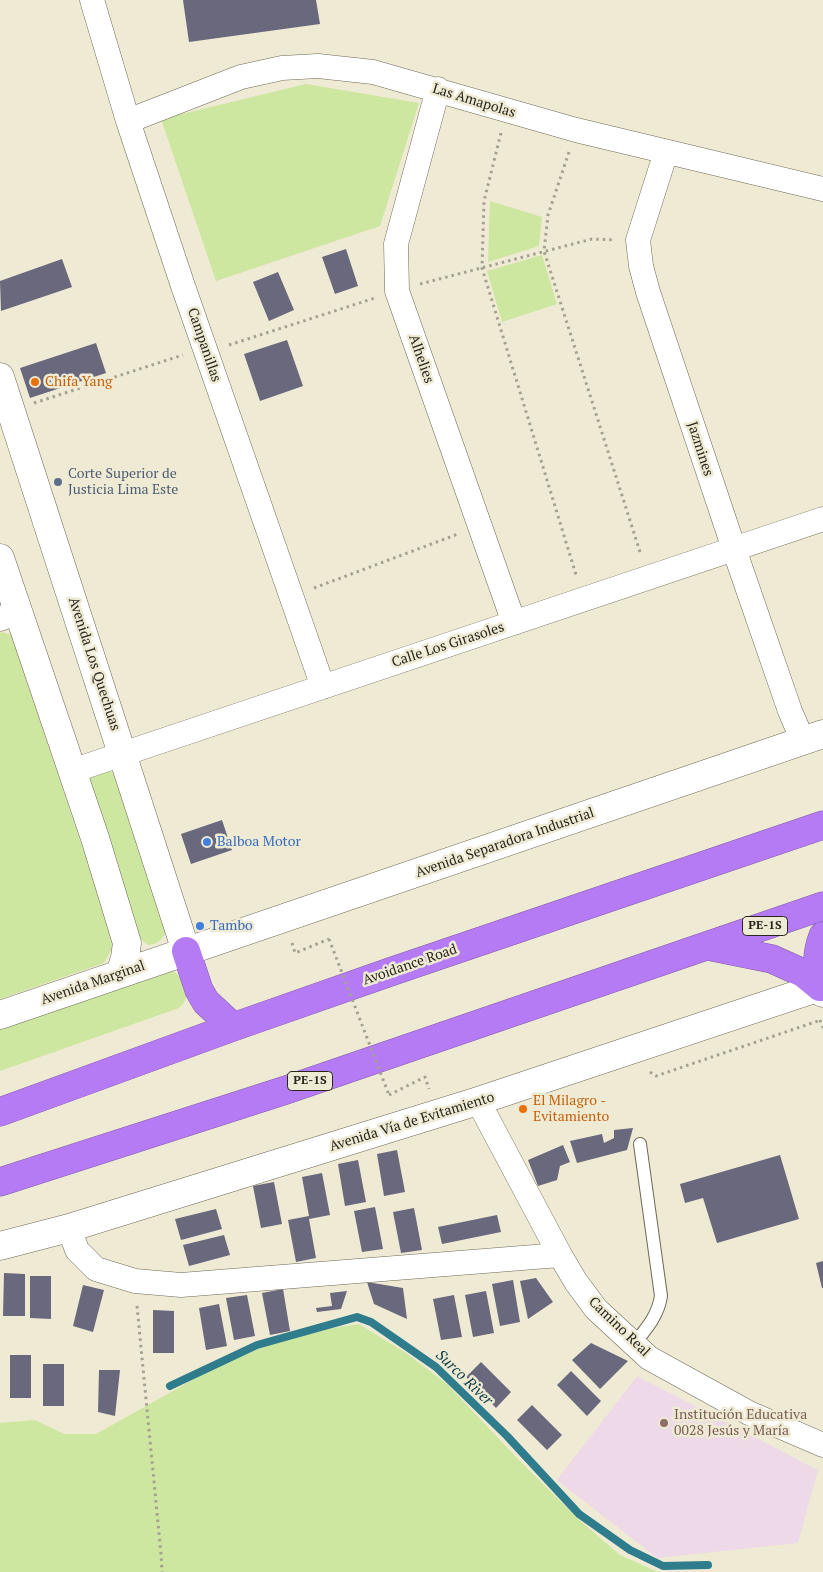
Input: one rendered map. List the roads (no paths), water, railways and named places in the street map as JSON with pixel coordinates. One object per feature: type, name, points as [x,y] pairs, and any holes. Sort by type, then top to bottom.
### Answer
[{"type":"highway","name":"Avoidance Road","points":[[0,1112],[233,1027],[823,824]]},
{"type":"highway","name":"PE-1S","points":[[0,1182],[286,1090],[823,906]]},
{"type":"highway","points":[[821,990],[817,966],[819,946],[823,936]]},
{"type":"highway","points":[[707,946],[772,959],[803,974],[821,990]]},
{"type":"highway","points":[[186,951],[199,990],[206,1002],[233,1027]]},
{"type":"main road","name":"Avenida Los Quechuas","points":[[0,377],[9,420],[123,754],[186,951]]},
{"type":"main road","points":[[0,558],[9,615],[72,772],[127,943],[120,974]]},
{"type":"main road","name":"Avenida Separadora Industrial","points":[[186,951],[813,738]]},
{"type":"main road","name":"Avenida Marginal","points":[[0,1015],[186,951]]},
{"type":"main road","name":"Avenida Vía de Evitamiento","points":[[0,1246],[69,1228],[478,1101],[821,990]]},
{"type":"street","name":"Campanillas","points":[[92,0],[128,121],[323,687]]},
{"type":"street","name":"Las Amapolas","points":[[128,121],[241,77],[282,68],[318,66],[373,72],[438,89],[576,130],[823,189]]},
{"type":"street","name":"Alhelies","points":[[438,89],[396,244],[397,291],[514,623]]},
{"type":"street","name":"Jazmines","points":[[666,152],[638,240],[641,266],[734,549],[790,711],[813,738]]},
{"type":"street","name":"Calle Los Girasoles","points":[[72,772],[823,519]]},
{"type":"street","name":"Camino Real","points":[[478,1101],[560,1255],[576,1282],[596,1309],[649,1358],[749,1413],[823,1445]]},
{"type":"street","points":[[69,1228],[77,1250],[96,1269],[135,1281],[181,1285],[560,1255]]},
{"type":"lane","points":[[634,1344],[655,1317],[661,1296],[640,1144]]},
{"type":"waterway","name":"Surco River","points":[[170,1386],[257,1345],[357,1317],[371,1322],[436,1367],[507,1436],[579,1514],[630,1550],[663,1566],[708,1565]]},
{"type":"place","name":"Chifa Yang","points":[[35,382]]},
{"type":"place","name":"Corte Superior de Justicia Lima Este","points":[[58,482]]},
{"type":"place","name":"Balboa Motor","points":[[207,842]]},
{"type":"place","name":"Tambo","points":[[200,926]]},
{"type":"place","name":"El Milagro - Evitamiento","points":[[523,1109]]},
{"type":"place","name":"Institución Educativa 0028 Jesús y María","points":[[664,1423]]}]
